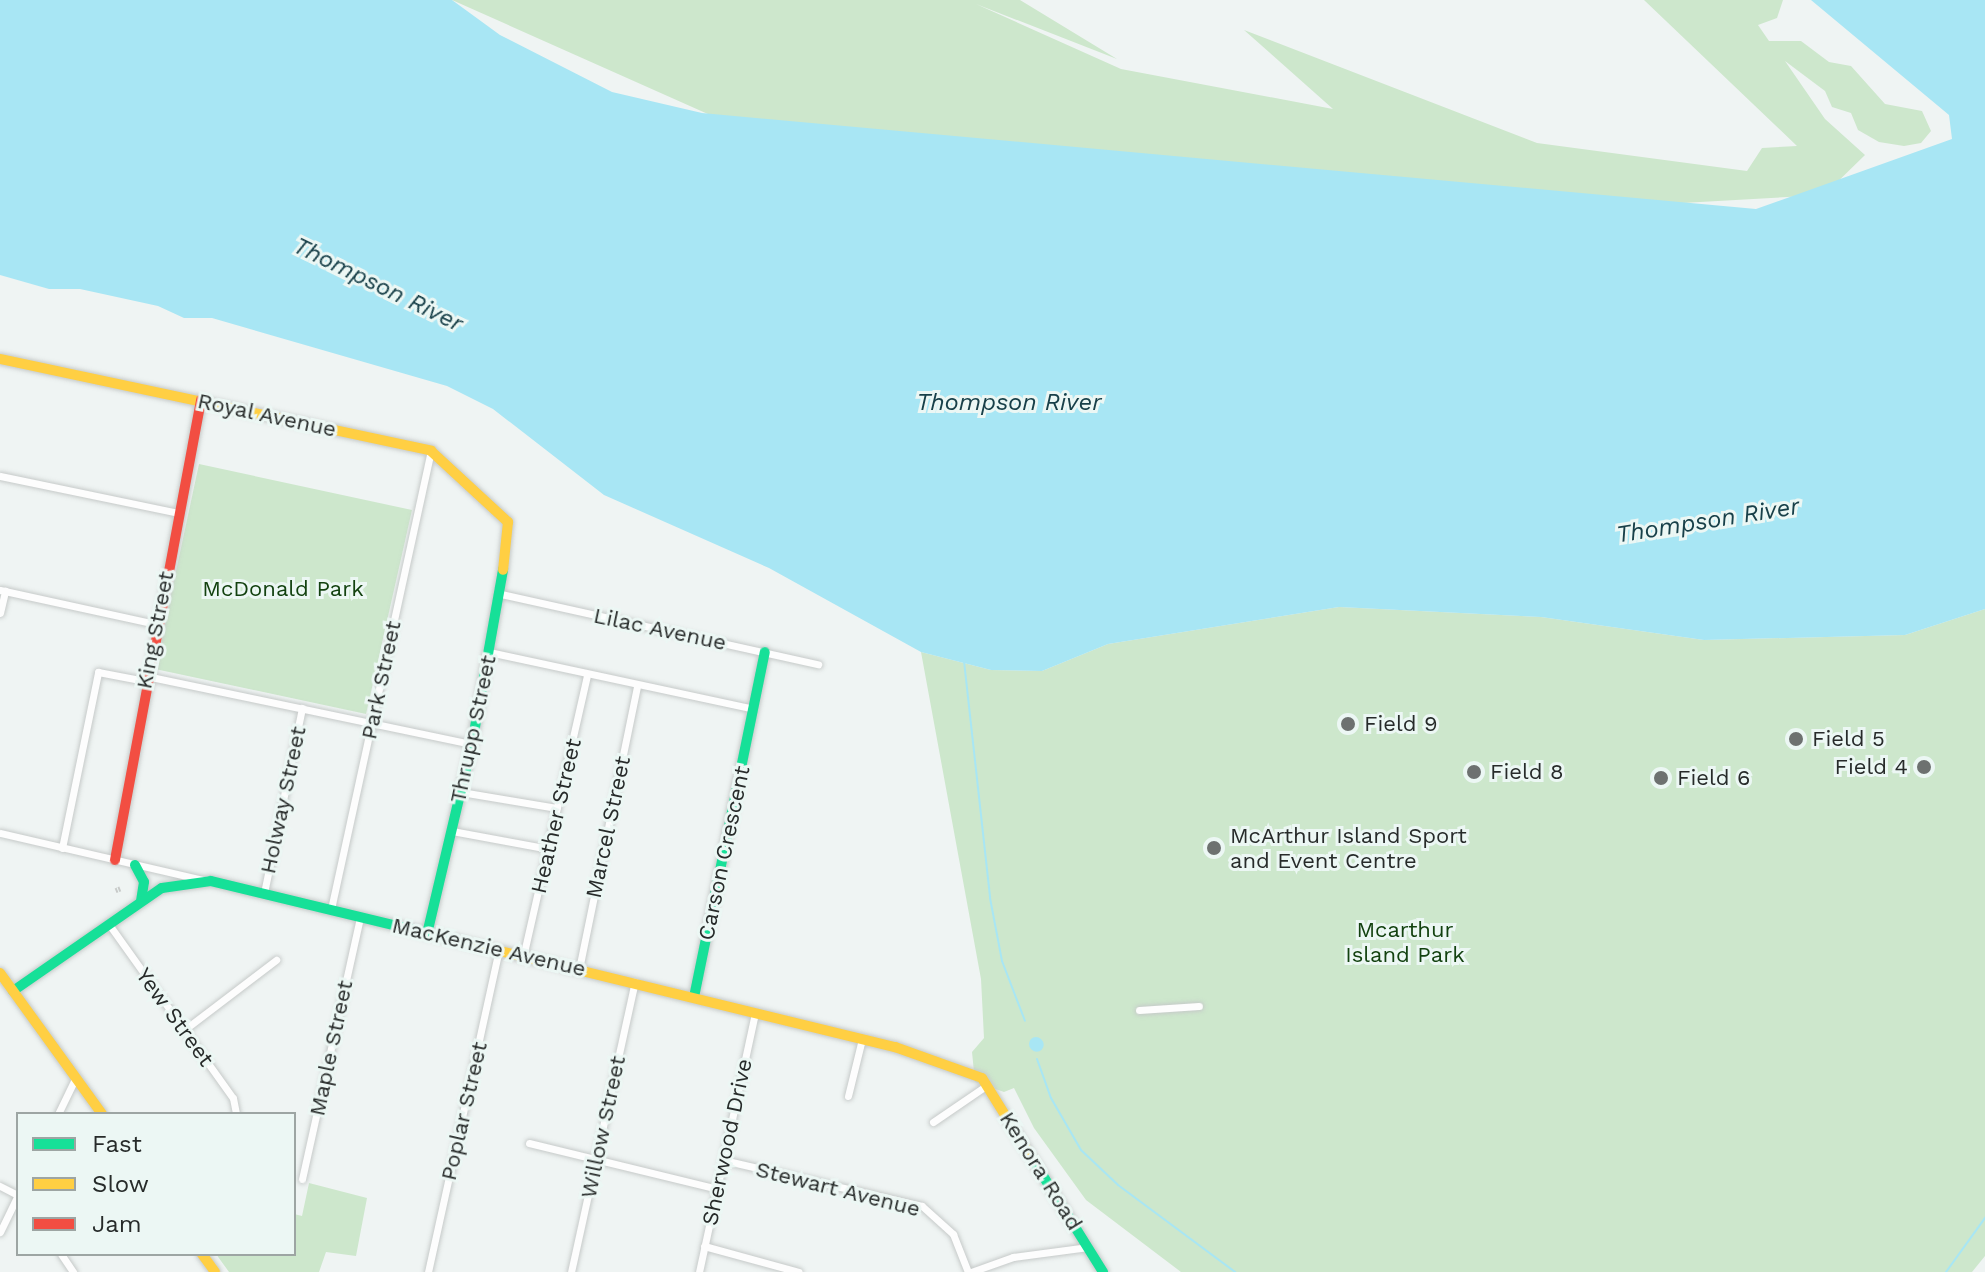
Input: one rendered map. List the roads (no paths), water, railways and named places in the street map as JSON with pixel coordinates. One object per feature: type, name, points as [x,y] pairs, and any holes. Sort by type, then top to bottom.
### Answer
[{"type":"street","name":"Royal Avenue","points":[[1,363],[201,400],[431,451]]},
{"type":"street","name":"King Street","points":[[115,860],[156,624],[201,400]]},
{"type":"street","name":"Thrupp Street","points":[[427,934],[472,744],[501,594],[508,522],[431,451]]},
{"type":"street","name":"Park Street","points":[[331,909],[431,451]]},
{"type":"street","points":[[0,476],[178,513]]},
{"type":"street","points":[[0,613],[2,590],[156,624]]},
{"type":"street","name":"Lilac Avenue","points":[[501,594],[818,664]]},
{"type":"street","points":[[489,652],[754,709]]},
{"type":"street","name":"Carson Crescent","points":[[694,997],[765,652]]},
{"type":"street","points":[[62,848],[98,672],[146,678],[302,708],[472,744]]},
{"type":"street","name":"Heather Street","points":[[523,957],[587,675]]},
{"type":"street","name":"Marcel Street","points":[[579,969],[637,686]]},
{"type":"street","name":"Holway Street","points":[[264,893],[302,708]]},
{"type":"street","points":[[461,792],[557,808]]},
{"type":"street","points":[[452,831],[549,849]]},
{"type":"street","name":"MacKenzie Avenue","points":[[0,833],[635,982],[862,1039],[975,1072]]},
{"type":"street","points":[[135,865],[144,882],[141,900]]},
{"type":"street","points":[[13,991],[141,900],[181,882],[211,881]]},
{"type":"street","name":"Maple Street","points":[[302,1179],[360,917]]},
{"type":"street","name":"Yew Street","points":[[108,923],[233,1098],[236,1112]]},
{"type":"street","name":"Poplar Street","points":[[428,1272],[499,950]]},
{"type":"street","points":[[184,1030],[276,960]]},
{"type":"street","points":[[0,973],[101,1112]]},
{"type":"street","name":"Willow Street","points":[[571,1272],[635,982]]},
{"type":"street","points":[[1139,1010],[1199,1006]]},
{"type":"street","name":"Sherwood Drive","points":[[699,1272],[755,1012]]},
{"type":"street","points":[[848,1096],[862,1039]]},
{"type":"street","name":"Kenora Road","points":[[975,1072],[987,1085],[1103,1272]]},
{"type":"street","points":[[59,1112],[76,1077]]},
{"type":"street","points":[[933,1122],[987,1085]]},
{"type":"street","points":[[529,1143],[717,1189]]},
{"type":"street","name":"Stewart Avenue","points":[[723,1160],[922,1206],[953,1234],[969,1272]]},
{"type":"street","points":[[0,1232],[16,1199]]},
{"type":"street","points":[[704,1246],[799,1272]]},
{"type":"street","points":[[969,1272],[1013,1257],[1088,1247]]},
{"type":"water","name":"Thompson River","points":[[0,0],[452,0],[500,35],[612,92],[702,113],[1756,209],[1952,139],[1949,115],[1811,0],[1985,0],[1985,609],[1905,635],[1704,640],[1541,617],[1339,607],[1108,644],[1042,671],[991,670],[921,652],[769,568],[604,495],[493,409],[447,386],[212,318],[184,318],[158,306],[80,289],[49,289],[0,275]]},
{"type":"waterway","points":[[964,661],[990,898],[1002,961],[1025,1021]]},
{"type":"waterway","points":[[1037,1059],[1051,1098],[1081,1150],[1118,1185],[1235,1272]]},
{"type":"waterway","points":[[1946,1272],[1985,1218]]},
{"type":"railway","points":[[117,887],[119,892]]},
{"type":"place","name":"Field 9","points":[[1348,724]]},
{"type":"place","name":"Field 5","points":[[1796,739]]},
{"type":"place","name":"Field 4","points":[[1924,767]]},
{"type":"place","name":"Field 8","points":[[1474,772]]},
{"type":"place","name":"Field 6","points":[[1661,778]]},
{"type":"place","name":"McArthur Island Sport and Event Centre","points":[[1214,848]]},
{"type":"park label","name":"McDonald Park","points":[[283,589]]},
{"type":"park label","name":"Mcarthur Island Park","points":[[1405,942]]}]
